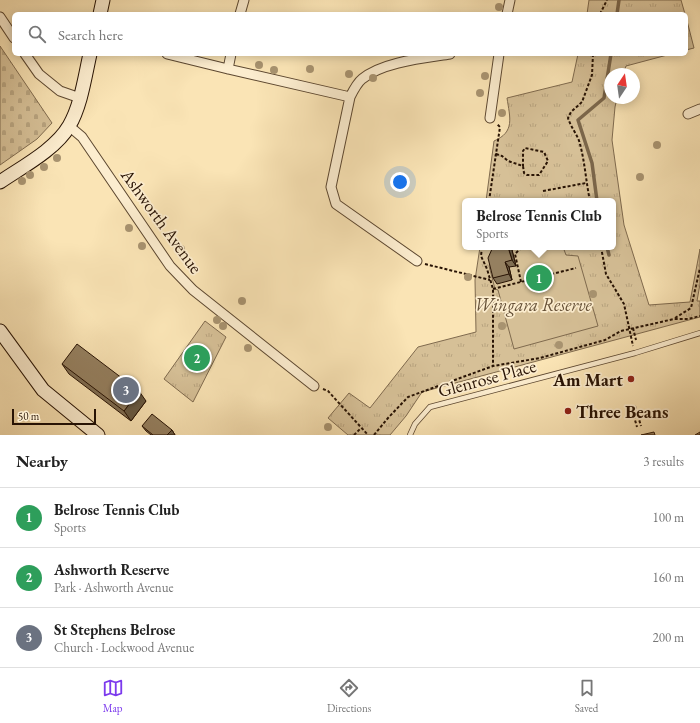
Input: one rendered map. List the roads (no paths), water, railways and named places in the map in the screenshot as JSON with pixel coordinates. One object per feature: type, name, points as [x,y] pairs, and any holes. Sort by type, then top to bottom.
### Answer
[{"type":"street","points":[[100,12],[103,0]]},
{"type":"street","points":[[241,12],[244,0]]},
{"type":"street","points":[[507,12],[510,0]]},
{"type":"street","points":[[0,17],[12,35]]},
{"type":"street","points":[[26,56],[39,74],[60,90],[80,98]]},
{"type":"street","points":[[0,182],[50,148],[69,126],[80,98],[90,56]]},
{"type":"street","points":[[175,56],[350,96]]},
{"type":"street","points":[[228,69],[231,56]]},
{"type":"street","points":[[416,261],[336,204],[331,187],[350,96],[360,80],[374,70],[417,59],[437,56]]},
{"type":"street","points":[[490,118],[499,56]]},
{"type":"street","points":[[688,114],[700,109]]},
{"type":"street","name":"Ashworth Avenue","points":[[69,126],[82,136],[175,271],[193,290],[314,386]]},
{"type":"street","points":[[1,336],[43,390],[98,435]]},
{"type":"lane","name":"Glenrose Place","points":[[410,435],[415,424],[430,407],[635,353],[700,333]]},
{"type":"waterway","points":[[617,12],[619,0]]},
{"type":"waterway","points":[[597,198],[592,163],[578,120],[604,98],[611,56]]},
{"type":"waterway","points":[[608,250],[609,255]]},
{"type":"place","name":"Belrose Tennis Club","points":[[539,278]]},
{"type":"place","name":"Ashworth Reserve","points":[[197,358]]},
{"type":"place","name":"Am Mart","points":[[631,379]]},
{"type":"place","name":"St Stephens Belrose","points":[[126,390]]},
{"type":"place","name":"Three Beans","points":[[568,411]]},
{"type":"park label","name":"Wingara Reserve","points":[[533,304]]}]
